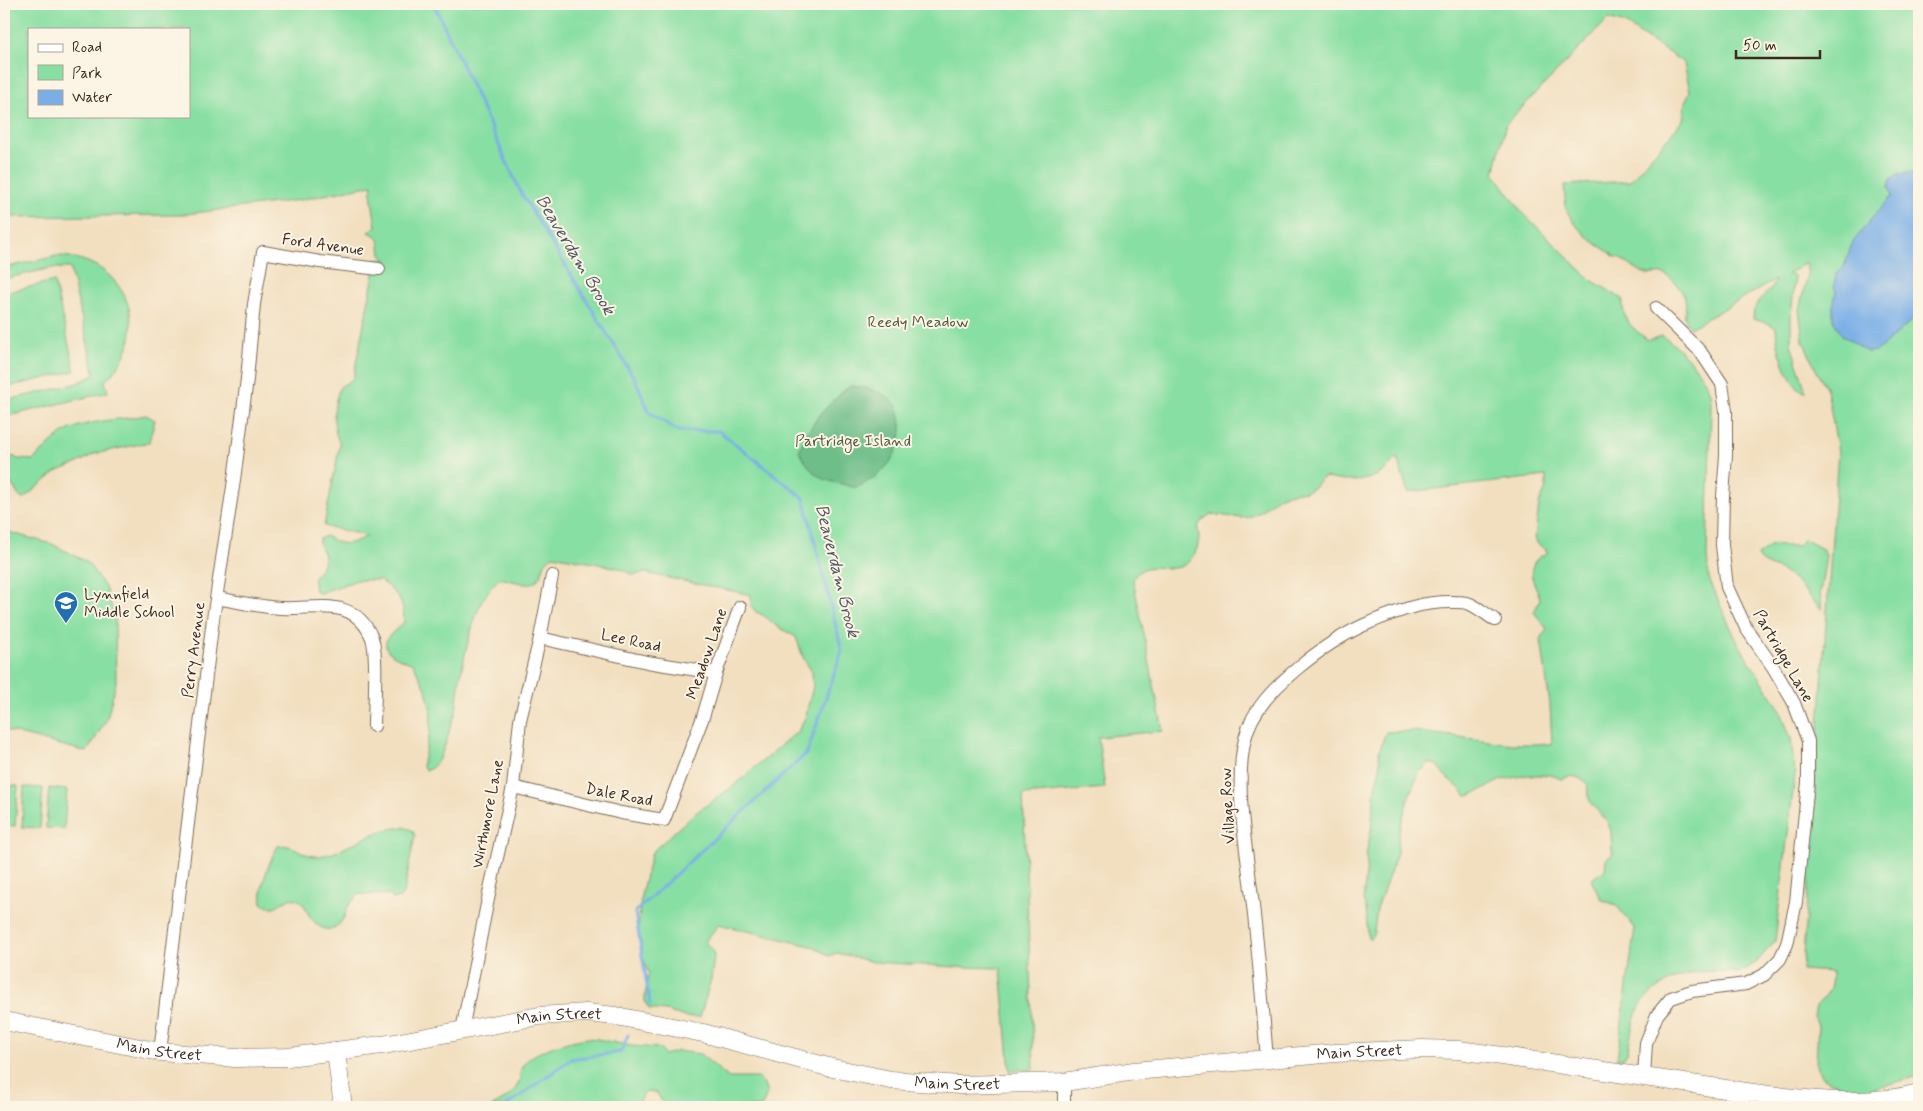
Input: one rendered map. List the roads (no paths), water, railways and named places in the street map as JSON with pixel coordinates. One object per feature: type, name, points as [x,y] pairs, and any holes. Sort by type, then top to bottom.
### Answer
[{"type":"street","name":"Ford Avenue","points":[[263,252],[320,262],[379,269]]},
{"type":"street","name":"Perry Avenue","points":[[160,1052],[217,598],[247,379],[254,304],[263,252]]},
{"type":"street","name":"Partridge Lane","points":[[1644,1077],[1646,1043],[1657,1015],[1671,998],[1692,991],[1746,984],[1764,975],[1780,959],[1787,944],[1796,902],[1808,782],[1808,740],[1794,703],[1746,628],[1727,587],[1722,545],[1726,411],[1722,384],[1700,351],[1656,308]]},
{"type":"street","name":"Wirthmore Lane","points":[[462,1030],[488,898],[514,787],[520,720],[540,638],[552,576]]},
{"type":"street","points":[[217,598],[283,608],[330,606],[342,608],[356,616],[365,626],[372,639],[374,653],[374,726]]},
{"type":"street","name":"Village Row","points":[[1267,1060],[1244,829],[1240,769],[1248,729],[1264,701],[1291,673],[1323,650],[1364,626],[1408,608],[1434,601],[1468,603],[1495,620]]},
{"type":"street","name":"Meadow Lane","points":[[704,712],[740,607]]},
{"type":"street","name":"Lee Road","points":[[540,638],[647,662],[716,673]]},
{"type":"street","name":"Dale Road","points":[[514,787],[621,813],[664,820],[704,712]]},
{"type":"street","name":"Main Street","points":[[4,1021],[160,1052],[235,1058],[288,1057],[336,1051],[389,1044],[539,1016],[586,1013],[608,1015],[702,1033],[828,1067],[891,1080],[960,1085],[1064,1082],[1117,1072],[1335,1053],[1422,1049],[1458,1050],[1830,1101],[1872,1101],[1919,1093]]},
{"type":"street","points":[[336,1051],[343,1107]]},
{"type":"street","points":[[1064,1082],[1064,1107]]},
{"type":"water","points":[[1919,172],[1919,314],[1877,351],[1867,352],[1842,335],[1833,320],[1836,274],[1844,267],[1854,241],[1892,196],[1889,187],[1891,179],[1898,174]]},
{"type":"waterway","name":"Beaverdam Brook","points":[[434,4],[521,193],[636,381],[649,412],[678,431],[719,431],[804,498],[842,651],[807,753],[635,912],[650,1004]]},
{"type":"waterway","name":"Beaverdam Brook","points":[[505,1107],[571,1059],[621,1052],[628,1035]]},
{"type":"place","name":"Lynnfield Middle School","points":[[66,624]]},
{"type":"park label","name":"Reedy Meadow","points":[[918,322]]},
{"type":"park label","name":"Partridge Island","points":[[853,441]]}]
